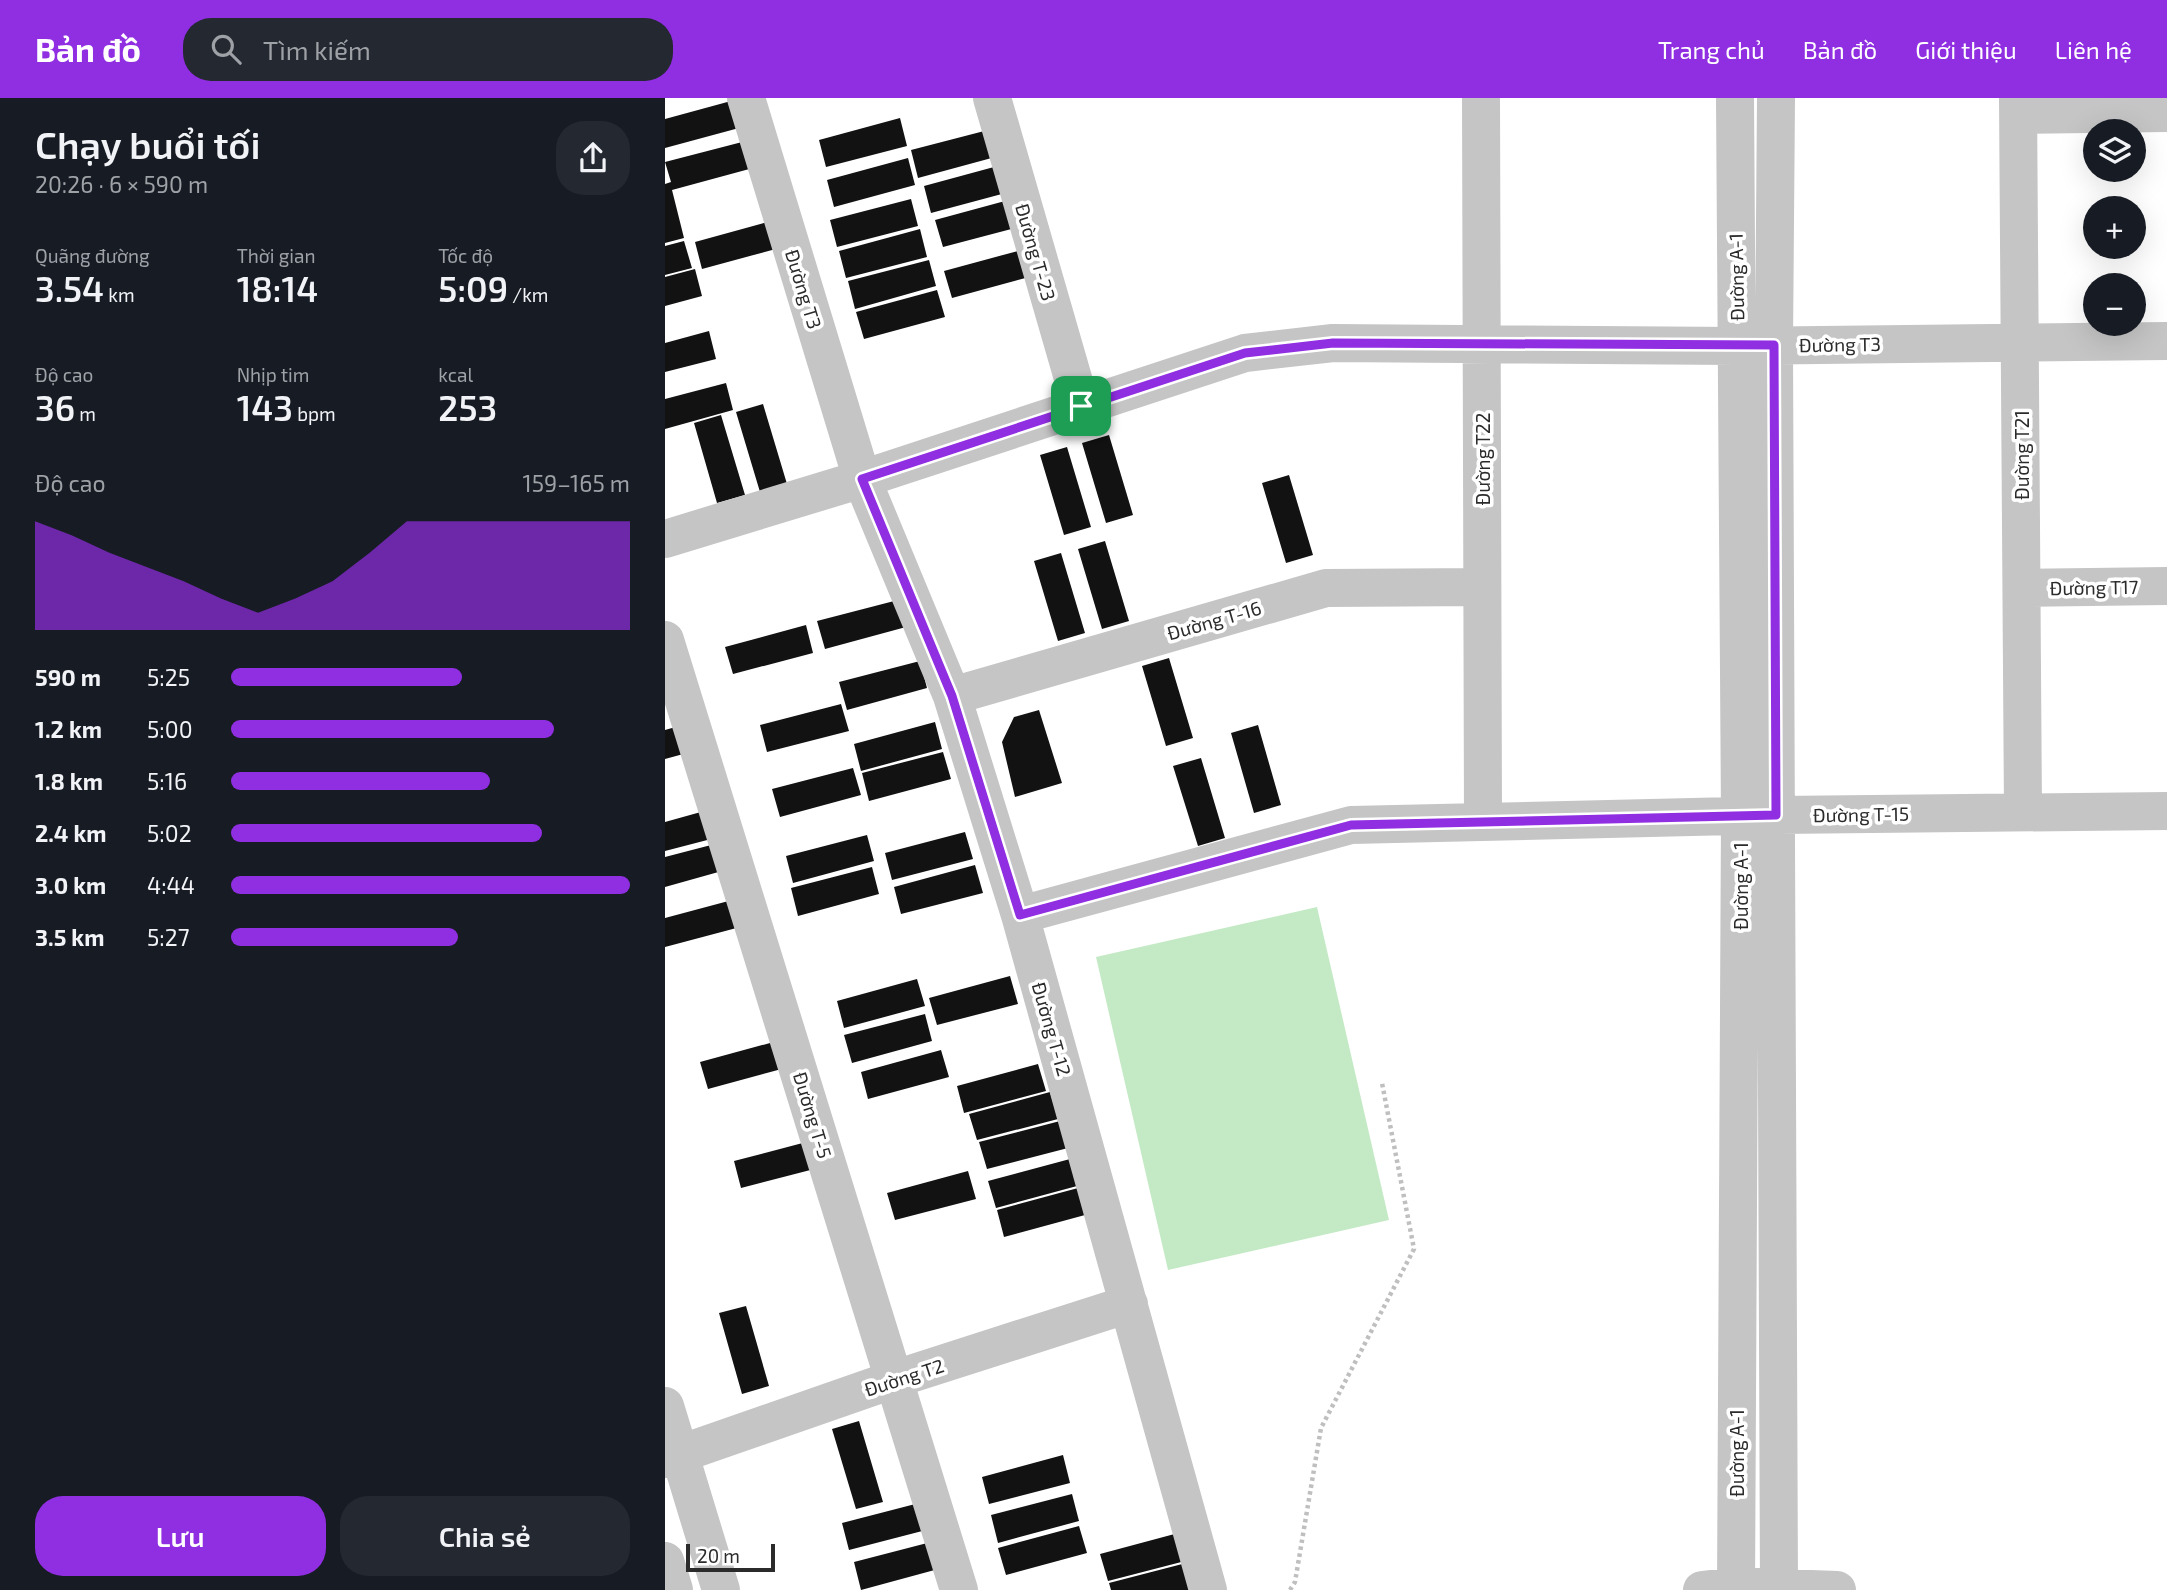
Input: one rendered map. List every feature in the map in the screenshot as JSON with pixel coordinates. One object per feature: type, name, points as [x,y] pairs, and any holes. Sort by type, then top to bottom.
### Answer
[{"type":"street","name":"Đường T3","points":[[746,98],[862,479]]},
{"type":"street","name":"Đường T-23","points":[[992,98],[1081,406]]},
{"type":"street","name":"Đường T22","points":[[1481,98],[1483,820]]},
{"type":"street","name":"Đường A-1","points":[[1735,98],[1755,345],[1758,816],[1779,1589]]},
{"type":"street","name":"Đường A-1","points":[[1755,345],[1776,98]]},
{"type":"street","points":[[2018,107],[2167,113]]},
{"type":"street","name":"Đường T21","points":[[2018,107],[2023,811]]},
{"type":"street","name":"Đường T3","points":[[665,538],[862,479],[1245,353],[1333,343],[1755,345],[2167,341]]},
{"type":"street","name":"Đường T-12","points":[[862,479],[952,696],[1020,915],[1208,1590]]},
{"type":"street","name":"Đường T17","points":[[2022,587],[2167,586]]},
{"type":"street","name":"Đường T-16","points":[[952,696],[1326,588],[1482,587]]},
{"type":"street","name":"Đường T-5","points":[[665,640],[959,1590]]},
{"type":"street","name":"Đường T-15","points":[[1020,915],[1351,825],[1483,820],[2167,811]]},
{"type":"street","name":"Đường A-1","points":[[1724,1589],[1758,816]]},
{"type":"street","name":"Đường T2","points":[[672,1457],[895,1379],[1129,1304]]},
{"type":"street","points":[[665,1406],[672,1457],[721,1590]]},
{"type":"street","points":[[665,1561],[674,1590]]},
{"type":"street","points":[[1724,1589],[1837,1590]]},
{"type":"path","points":[[1290,1590],[1295,1582],[1321,1428],[1414,1249],[1382,1083]]},
{"type":"shaded area","points":[[1317,907],[1389,1220],[1168,1270],[1096,957]]},
{"type":"building","points":[[731,101],[739,128],[665,148],[665,119]]},
{"type":"building","points":[[900,118],[907,146],[826,167],[819,140]]},
{"type":"building","points":[[992,129],[999,156],[918,178],[911,150]]},
{"type":"building","points":[[746,141],[753,168],[672,190],[684,238],[665,243],[665,184],[671,182],[665,162]]},
{"type":"building","points":[[908,158],[915,185],[834,207],[827,180]]},
{"type":"building","points":[[1005,164],[1013,191],[931,213],[924,186]]},
{"type":"building","points":[[1016,198],[1023,226],[943,247],[935,220]]},
{"type":"building","points":[[911,199],[918,226],[837,247],[830,220]]},
{"type":"building","points":[[775,220],[783,247],[702,269],[695,242]]},
{"type":"building","points":[[920,229],[927,257],[846,278],[839,251]]},
{"type":"building","points":[[684,241],[692,268],[665,275],[665,246]]},
{"type":"building","points":[[1025,249],[1033,276],[952,298],[944,271]]},
{"type":"building","points":[[929,260],[936,286],[855,309],[848,281]]},
{"type":"building","points":[[695,269],[702,296],[665,306],[665,277]]},
{"type":"building","points":[[937,290],[945,317],[864,339],[856,312]]},
{"type":"building","points":[[709,331],[716,359],[665,372],[665,343]]},
{"type":"building","points":[[726,383],[733,410],[665,429],[665,399]]},
{"type":"building","points":[[763,404],[787,484],[760,492],[736,412]]},
{"type":"building","points":[[721,415],[745,495],[717,503],[694,423]]},
{"type":"building","points":[[1109,435],[1133,515],[1106,523],[1082,443]]},
{"type":"building","points":[[1067,447],[1091,527],[1064,535],[1040,455]]},
{"type":"building","points":[[1289,475],[1313,555],[1286,563],[1262,483]]},
{"type":"building","points":[[1105,541],[1129,621],[1102,629],[1078,549]]},
{"type":"building","points":[[1061,553],[1085,633],[1058,641],[1034,561]]},
{"type":"building","points":[[898,600],[906,627],[825,649],[817,621]]},
{"type":"building","points":[[806,625],[813,653],[733,674],[725,647]]},
{"type":"building","points":[[1169,658],[1193,738],[1166,746],[1142,666]]},
{"type":"building","points":[[920,661],[927,688],[847,710],[839,682]]},
{"type":"building","points":[[841,704],[849,731],[767,752],[760,725]]},
{"type":"building","points":[[1039,710],[1062,783],[1015,797],[1002,742],[1014,717]]},
{"type":"building","points":[[935,722],[942,749],[861,771],[854,744]]},
{"type":"building","points":[[1258,725],[1281,805],[1254,813],[1231,733]]},
{"type":"building","points":[[679,726],[687,753],[665,759],[665,730]]},
{"type":"building","points":[[943,752],[951,779],[869,801],[862,773]]},
{"type":"building","points":[[1201,758],[1225,838],[1198,846],[1173,766]]},
{"type":"building","points":[[853,768],[861,795],[780,817],[772,789]]},
{"type":"building","points":[[708,810],[715,838],[665,851],[665,822]]},
{"type":"building","points":[[965,832],[973,859],[892,880],[885,853]]},
{"type":"building","points":[[867,835],[874,861],[793,883],[786,856]]},
{"type":"building","points":[[715,844],[722,871],[665,887],[665,857]]},
{"type":"building","points":[[975,865],[983,893],[901,914],[894,887]]},
{"type":"building","points":[[872,867],[879,894],[798,916],[791,888]]},
{"type":"building","points":[[736,899],[744,926],[665,947],[665,918]]},
{"type":"building","points":[[1010,976],[1018,1004],[937,1025],[929,998]]},
{"type":"building","points":[[917,979],[925,1006],[844,1028],[837,1001]]},
{"type":"building","points":[[925,1014],[932,1041],[852,1063],[844,1035]]},
{"type":"building","points":[[781,1040],[789,1067],[708,1089],[700,1062]]},
{"type":"building","points":[[941,1050],[949,1077],[868,1099],[861,1072]]},
{"type":"building","points":[[1038,1064],[1046,1091],[964,1113],[957,1086]]},
{"type":"building","points":[[1050,1092],[1058,1119],[977,1140],[969,1114]]},
{"type":"building","points":[[1060,1121],[1068,1148],[987,1169],[979,1142]]},
{"type":"building","points":[[814,1140],[822,1167],[741,1188],[734,1161]]},
{"type":"building","points":[[1070,1159],[1077,1186],[996,1208],[988,1181]]},
{"type":"building","points":[[968,1171],[976,1199],[895,1220],[887,1193]]},
{"type":"building","points":[[1078,1188],[1085,1215],[1004,1237],[997,1210]]},
{"type":"building","points":[[746,1306],[769,1386],[742,1394],[719,1313]]},
{"type":"building","points":[[859,1421],[883,1502],[856,1509],[832,1429]]},
{"type":"building","points":[[1063,1455],[1070,1483],[989,1504],[982,1477]]},
{"type":"building","points":[[1072,1494],[1079,1521],[998,1543],[991,1515]]},
{"type":"building","points":[[923,1502],[930,1529],[849,1550],[842,1523]]},
{"type":"building","points":[[1079,1526],[1087,1553],[1006,1575],[998,1548]]},
{"type":"building","points":[[1182,1532],[1189,1560],[1108,1581],[1100,1554]]},
{"type":"building","points":[[935,1541],[942,1568],[861,1590],[854,1562]]},
{"type":"building","points":[[1190,1562],[1194,1590],[1111,1590],[1109,1583]]},
{"type":"route","points":[[1333,343],[1774,345],[1776,815],[1351,825],[1020,915],[952,696],[862,479],[1081,406],[1245,353],[1333,343]]}]
